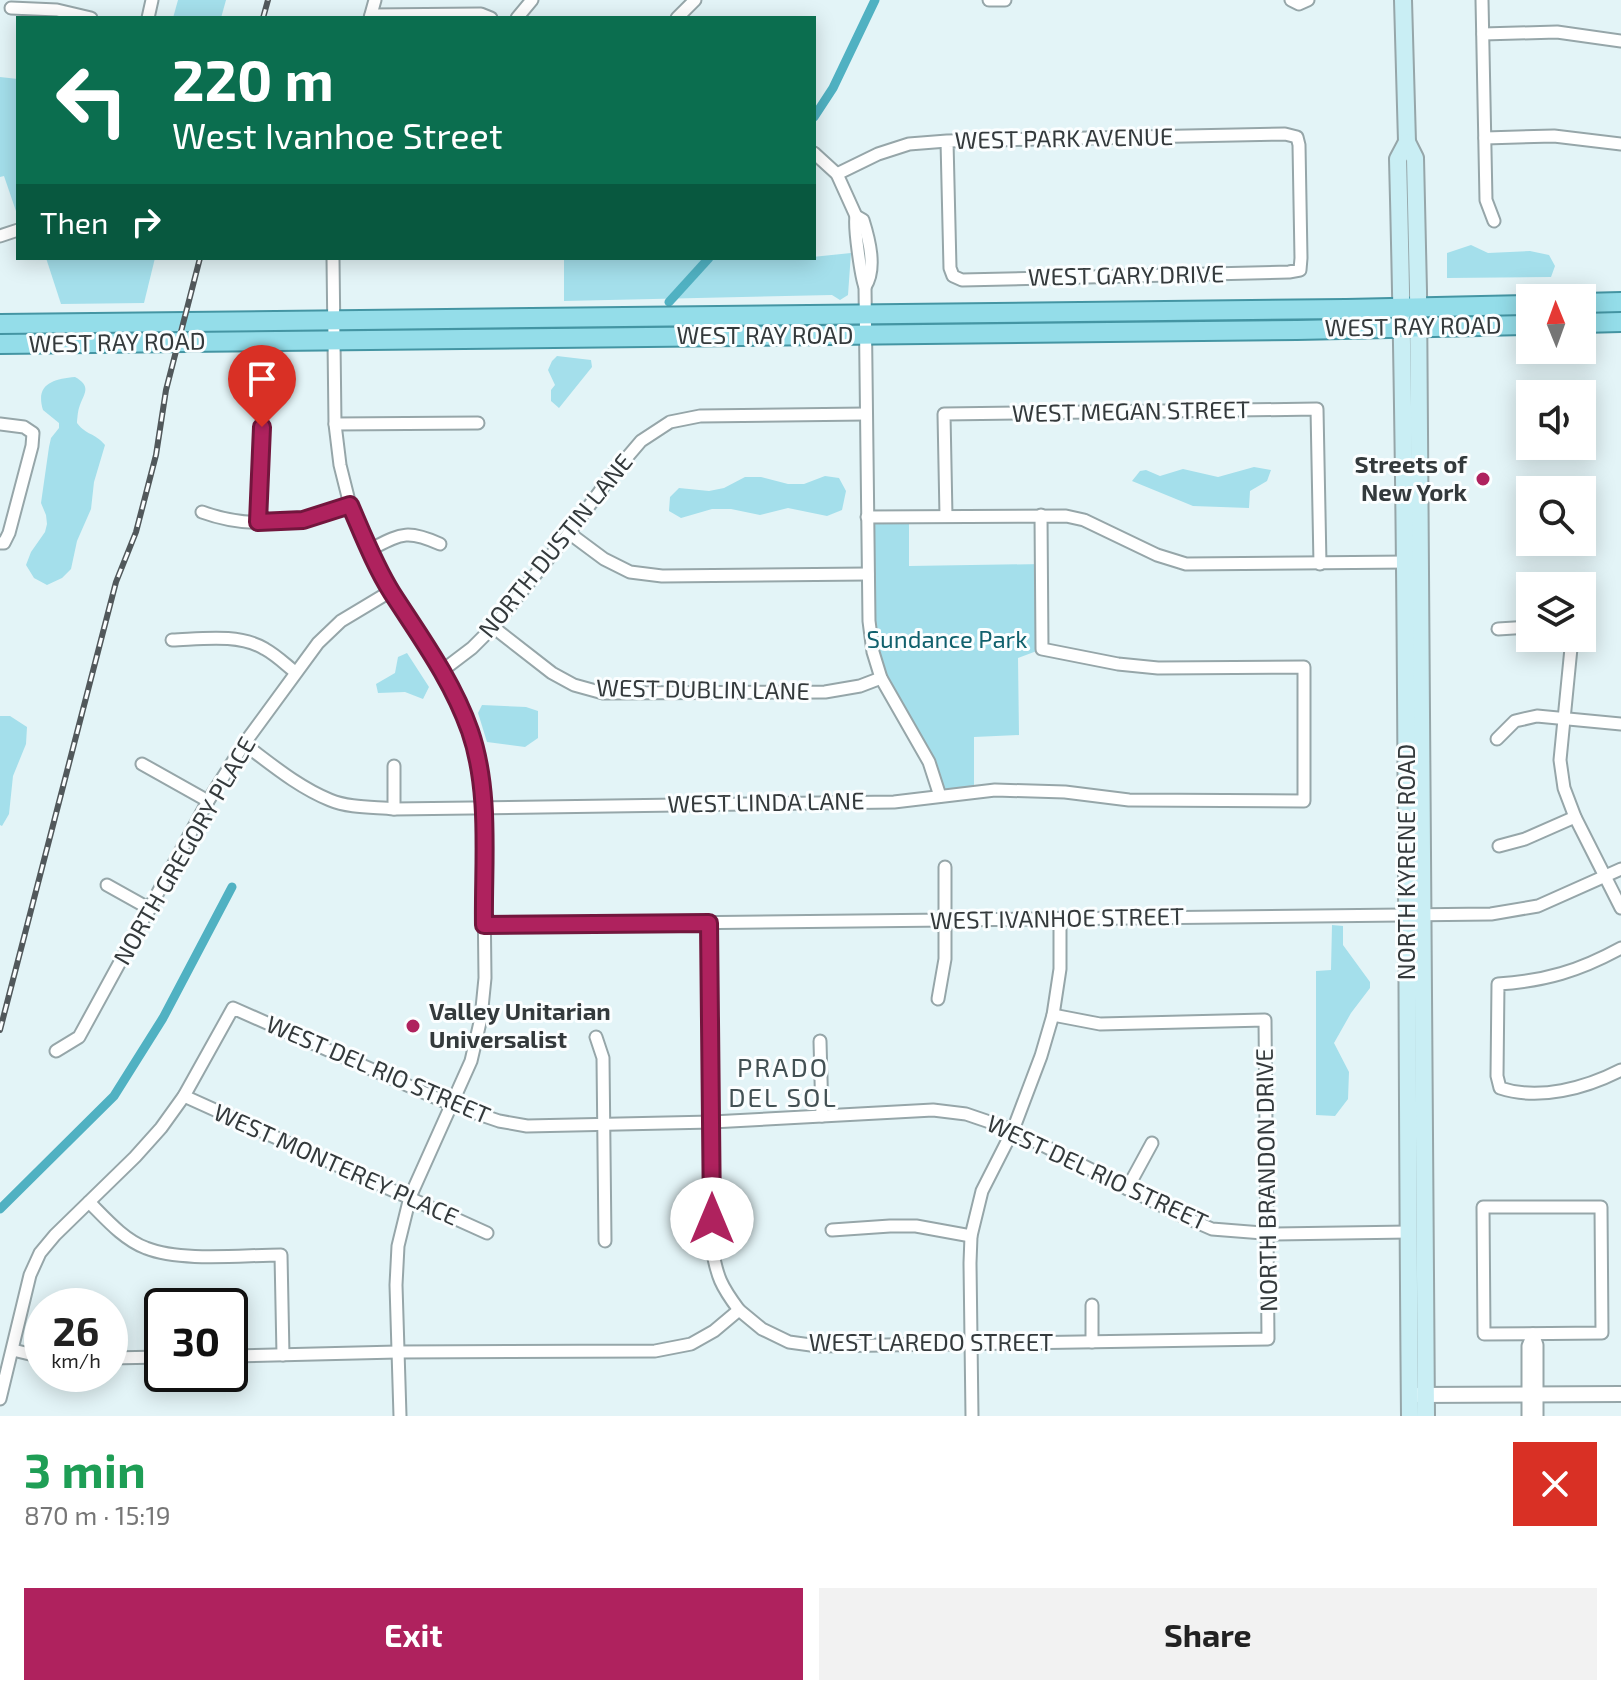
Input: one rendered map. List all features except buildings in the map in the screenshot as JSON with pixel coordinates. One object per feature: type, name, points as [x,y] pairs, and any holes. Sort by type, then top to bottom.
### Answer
[{"type":"main road","name":"NORTH KYRENE ROAD","points":[[1403,0],[1407,142],[1415,158],[1410,308],[1418,1394],[1410,1416]]},
{"type":"main road","points":[[1596,303],[1621,302]]},
{"type":"main road","name":"WEST RAY ROAD","points":[[0,324],[1516,305]]},
{"type":"main road","points":[[1596,323],[1621,322]]},
{"type":"main road","name":"WEST RAY ROAD","points":[[0,344],[1516,325]]},
{"type":"main road","name":"NORTH KYRENE ROAD","points":[[1415,916],[1409,1232],[1418,1394],[1426,1416]]},
{"type":"street","points":[[375,0],[371,16],[486,16]]},
{"type":"street","points":[[519,16],[532,0]]},
{"type":"street","points":[[679,16],[695,0]]},
{"type":"street","points":[[989,0],[1005,0]]},
{"type":"street","points":[[1291,0],[1299,4],[1308,0]]},
{"type":"street","points":[[1482,0],[1486,200],[1494,221]]},
{"type":"street","points":[[11,8],[57,10],[82,16]]},
{"type":"street","points":[[1483,34],[1557,32],[1621,41]]},
{"type":"street","name":"WEST PARK AVENUE","points":[[837,174],[878,154],[909,144],[1285,134],[1297,137],[1300,270]]},
{"type":"street","points":[[1485,138],[1568,136],[1621,144]]},
{"type":"street","name":"WEST GARY DRIVE","points":[[947,141],[950,268],[953,276],[962,280],[1300,270]]},
{"type":"street","points":[[816,155],[837,174],[856,216],[854,225],[865,287],[868,574],[873,652],[881,678],[929,762],[940,796]]},
{"type":"street","points":[[333,260],[335,424],[340,465],[350,505],[391,591],[443,670],[470,732],[477,757],[483,806],[485,978],[481,1018],[471,1061],[410,1197],[398,1246],[396,1285],[400,1416]]},
{"type":"street","name":"WEST MEGAN STREET","points":[[946,516],[944,414],[1317,409],[1320,564]]},
{"type":"street","name":"NORTH DUSTIN LANE","points":[[443,670],[493,627],[641,441],[670,422],[700,416],[866,414]]},
{"type":"street","points":[[335,424],[478,423]]},
{"type":"street","points":[[0,424],[24,427],[33,433],[9,533],[2,543]]},
{"type":"street","points":[[258,522],[262,427]]},
{"type":"street","points":[[202,512],[218,518],[258,522],[303,520],[350,505]]},
{"type":"street","name":"WEST LINDA LANE","points":[[244,744],[300,785],[333,801],[394,809],[894,802],[995,790],[1065,792],[1129,800],[1304,801],[1304,667],[1158,668],[1118,664],[1042,649],[1041,515]]},
{"type":"street","points":[[867,517],[1066,516],[1084,520],[1157,555],[1186,564],[1413,562]]},
{"type":"street","points":[[569,533],[604,559],[630,572],[662,576],[868,574]]},
{"type":"street","points":[[369,550],[406,535],[418,534],[440,544]]},
{"type":"street","name":"NORTH GREGORY PLACE","points":[[56,1051],[79,1037],[208,801],[295,672],[341,621],[391,591]]},
{"type":"street","name":"WEST DUBLIN LANE","points":[[493,627],[552,673],[574,685],[603,693],[825,692],[860,686],[881,678]]},
{"type":"street","points":[[1498,629],[1516,628]]},
{"type":"street","points":[[172,640],[238,640],[263,647],[295,672]]},
{"type":"street","points":[[1571,652],[1560,760],[1564,788],[1575,817],[1621,908]]},
{"type":"street","points":[[1497,739],[1515,721],[1537,716],[1621,724]]},
{"type":"street","points":[[142,764],[208,801]]},
{"type":"street","points":[[394,766],[394,809]]},
{"type":"street","points":[[1499,846],[1525,839],[1575,817]]},
{"type":"street","points":[[938,999],[945,959],[945,867]]},
{"type":"street","name":"WEST IVANHOE STREET","points":[[484,925],[1491,914],[1522,910],[1556,900],[1621,869]]},
{"type":"street","points":[[107,885],[150,909]]},
{"type":"street","points":[[972,1416],[971,1236],[982,1191],[1013,1130],[1053,1015],[1060,969],[1060,918]]},
{"type":"street","points":[[248,1356],[655,1351],[691,1344],[714,1331],[739,1310],[722,1287],[712,1248],[709,923]]},
{"type":"street","points":[[1621,948],[1567,973],[1529,982],[1498,984],[1497,1076],[1500,1088],[1513,1092],[1554,1092],[1602,1080],[1621,1070]]},
{"type":"street","name":"WEST DEL RIO STREET","points":[[184,1096],[233,1008],[452,1105],[499,1121],[527,1126],[712,1122],[933,1110],[966,1114],[1013,1130],[1212,1229],[1267,1234],[1409,1232]]},
{"type":"street","name":"NORTH BRANDON DRIVE","points":[[1053,1015],[1100,1024],[1265,1020],[1268,1339]]},
{"type":"street","points":[[596,1037],[603,1058],[605,1241]]},
{"type":"street","points":[[820,1041],[822,1116]]},
{"type":"street","points":[[0,1399],[30,1275],[40,1253],[144,1148],[184,1096]]},
{"type":"street","name":"WEST MONTEREY PLACE","points":[[184,1096],[487,1233]]},
{"type":"street","points":[[1127,1189],[1152,1143]]},
{"type":"street","points":[[89,1202],[118,1230],[144,1248],[176,1256],[281,1255],[283,1355]]},
{"type":"street","points":[[1483,1207],[1601,1207],[1602,1333],[1533,1334],[1484,1334],[1483,1207]]},
{"type":"street","points":[[832,1230],[916,1226],[971,1236]]},
{"type":"street","points":[[1092,1305],[1092,1342]]},
{"type":"street","name":"WEST LAREDO STREET","points":[[739,1310],[762,1329],[789,1342],[818,1346],[1268,1339]]},
{"type":"street","points":[[1528,1416],[1537,1345],[1533,1334]]},
{"type":"street","points":[[13,1350],[24,1353]]},
{"type":"street","points":[[1532,1393],[1537,1416]]},
{"type":"street","points":[[1418,1394],[1621,1394]]},
{"type":"green space","points":[[178,0],[226,0],[222,16],[174,16]]},
{"type":"green space","points":[[0,77],[16,79],[16,211],[4,176],[0,177]]},
{"type":"green space","points":[[1471,245],[1488,253],[1530,251],[1549,255],[1555,266],[1551,277],[1447,278],[1447,253]]},
{"type":"green space","points":[[851,253],[848,295],[840,300],[832,295],[564,301],[564,260],[816,260],[816,257]]},
{"type":"green space","points":[[47,260],[155,260],[144,303],[61,304]]},
{"type":"green space","points":[[557,356],[591,360],[592,367],[559,408],[551,401],[551,390],[555,385],[548,370]]},
{"type":"green space","points":[[75,377],[85,388],[77,423],[105,445],[94,482],[91,509],[77,541],[71,569],[62,578],[47,585],[34,578],[26,565],[47,524],[41,503],[51,438],[59,428],[59,423],[43,410],[41,401],[48,384]]},
{"type":"green space","points":[[1254,467],[1271,470],[1267,481],[1250,491],[1249,508],[1193,506],[1132,481],[1140,471],[1146,470],[1160,476],[1183,469],[1218,477]]},
{"type":"green space","points":[[825,476],[839,478],[846,491],[842,510],[827,516],[788,508],[760,515],[712,509],[681,518],[669,511],[670,497],[679,488],[709,491],[724,488],[745,477],[804,484]]},
{"type":"green space","name":"Sundance Park","points":[[867,517],[909,517],[909,566],[1042,564],[1042,649],[1018,658],[1019,735],[974,737],[974,792],[940,796],[873,652]]},
{"type":"green space","points":[[407,653],[429,687],[423,699],[405,692],[378,693],[376,684],[395,673],[398,657]]},
{"type":"green space","points":[[482,705],[526,707],[538,711],[538,738],[525,747],[487,742],[478,713]]},
{"type":"green space","points":[[0,716],[10,716],[27,727],[26,744],[13,776],[9,814],[2,826],[0,825]]},
{"type":"green space","points":[[1332,925],[1343,926],[1343,945],[1370,982],[1370,988],[1334,1043],[1349,1072],[1348,1099],[1335,1116],[1316,1115],[1316,971],[1331,970]]},
{"type":"waterway","points":[[816,114],[833,88],[875,0]]},
{"type":"waterway","points":[[669,302],[707,260]]},
{"type":"waterway","points":[[0,1209],[114,1096],[163,1018],[232,887]]},
{"type":"railway","points":[[264,16],[268,0]]},
{"type":"railway","points":[[0,1030],[116,582],[136,532],[156,455],[166,390],[199,260]]},
{"type":"place","name":"Streets of New York","points":[[1483,479]]},
{"type":"place","name":"Valley Unitarian Universalist","points":[[413,1026]]},
{"type":"district","name":"PRADO DEL SOL","points":[[783,1083]]},
{"type":"route","points":[[262,427],[258,522],[303,520],[350,505],[391,591],[443,670],[462,712],[477,757],[483,806],[484,925],[709,923],[712,1219]]}]
